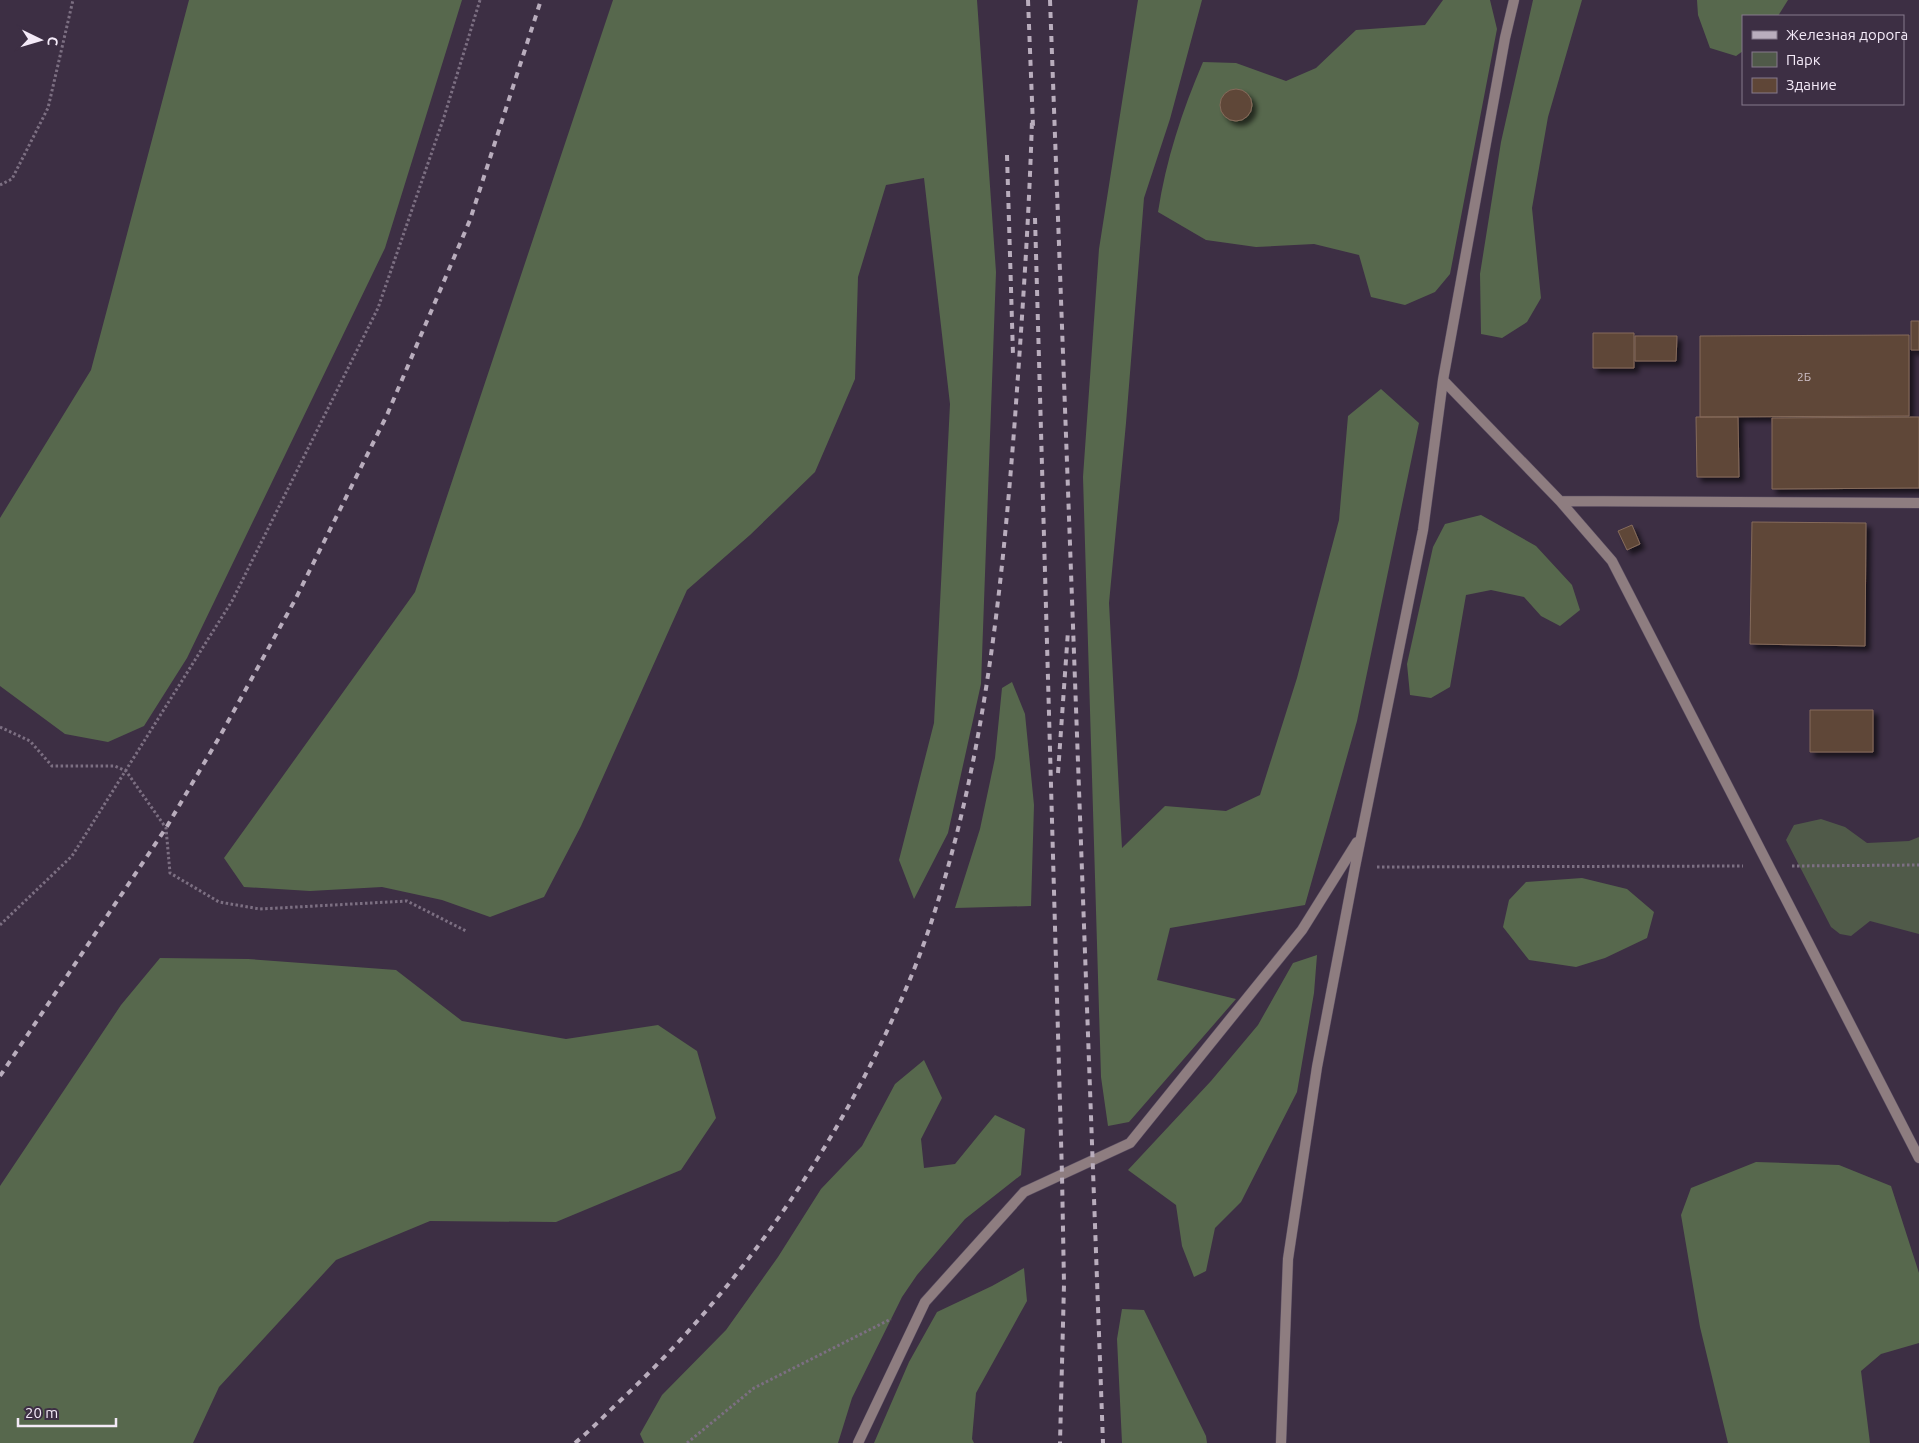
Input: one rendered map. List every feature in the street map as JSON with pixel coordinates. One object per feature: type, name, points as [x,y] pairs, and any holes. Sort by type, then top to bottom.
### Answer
[{"type":"lane","points":[[1281,1443],[1288,1259],[1317,1067],[1423,530],[1443,380],[1505,38],[1514,0]]},
{"type":"lane","points":[[1443,380],[1560,501],[1612,561],[1919,1158]]},
{"type":"lane","points":[[1560,501],[1919,503]]},
{"type":"lane","points":[[858,1443],[925,1302],[1024,1192],[1130,1143],[1302,930],[1361,837]]},
{"type":"path","points":[[0,185],[12,179],[48,108],[73,0]]},
{"type":"path","points":[[0,925],[72,856],[232,601],[378,308],[444,117],[480,0]]},
{"type":"path","points":[[0,727],[30,741],[52,766],[115,766],[126,771],[166,828],[170,874],[219,902],[260,908],[407,901],[466,931]]},
{"type":"path","points":[[1355,867],[1919,865]]},
{"type":"path","points":[[687,1443],[754,1388],[925,1302]]},
{"type":"green space","points":[[189,0],[462,0],[385,248],[187,658],[144,726],[108,742],[65,734],[0,686],[0,518],[91,370]]},
{"type":"green space","points":[[613,0],[977,0],[996,272],[981,684],[948,833],[914,899],[899,860],[934,723],[950,404],[924,178],[886,185],[858,277],[855,379],[815,472],[750,535],[687,590],[581,826],[544,897],[490,917],[442,900],[382,887],[310,891],[244,887],[224,858],[415,592]]},
{"type":"green space","points":[[1138,0],[1202,0],[1170,119],[1144,198],[1109,603],[1122,848],[1165,806],[1226,811],[1260,795],[1297,678],[1339,520],[1348,416],[1381,389],[1419,423],[1357,721],[1305,905],[1170,928],[1157,980],[1236,999],[1129,1122],[1108,1126],[1101,1077],[1083,477],[1099,249]]},
{"type":"green space","points":[[1443,0],[1490,0],[1497,29],[1450,274],[1435,292],[1405,305],[1371,297],[1359,255],[1314,244],[1256,247],[1206,240],[1158,212],[1165,174],[1176,136],[1203,62],[1236,63],[1286,81],[1316,68],[1356,30],[1425,25]]},
{"type":"green space","points":[[1533,0],[1582,0],[1548,117],[1532,208],[1541,298],[1527,322],[1502,338],[1481,334],[1480,274],[1501,142]]},
{"type":"green space","points":[[1697,0],[1788,0],[1779,15],[1742,15],[1742,52],[1736,56],[1710,48],[1698,15]]},
{"type":"green space","points":[[1481,515],[1536,546],[1572,585],[1580,610],[1560,626],[1541,616],[1524,597],[1491,590],[1466,595],[1450,687],[1431,698],[1410,695],[1407,664],[1433,547],[1445,524]]},
{"type":"green space","points":[[1012,682],[1025,714],[1034,805],[1031,906],[955,908],[980,829],[995,758],[1002,688]]},
{"type":"green space","points":[[1821,819],[1845,827],[1867,843],[1909,841],[1919,837],[1919,934],[1870,921],[1851,936],[1840,934],[1831,927],[1786,840],[1794,825]]},
{"type":"green space","points":[[1582,878],[1627,889],[1654,912],[1647,938],[1605,958],[1576,967],[1529,960],[1503,927],[1509,900],[1526,882]]},
{"type":"green space","points":[[1317,955],[1314,993],[1297,1092],[1241,1202],[1215,1228],[1206,1271],[1194,1277],[1182,1246],[1176,1205],[1128,1170],[1211,1081],[1258,1025],[1293,963]]},
{"type":"green space","points":[[160,958],[248,959],[396,970],[462,1021],[566,1039],[658,1025],[697,1051],[716,1118],[681,1170],[556,1222],[430,1221],[336,1260],[219,1387],[193,1443],[0,1443],[0,1186],[121,1005]]},
{"type":"green space","points":[[924,1060],[942,1098],[921,1139],[924,1168],[955,1164],[995,1115],[1025,1129],[1021,1175],[965,1219],[917,1275],[902,1297],[852,1398],[838,1443],[644,1443],[640,1434],[662,1395],[726,1330],[778,1257],[821,1189],[862,1146],[895,1084]]},
{"type":"green space","points":[[1756,1162],[1839,1165],[1891,1186],[1919,1273],[1919,1343],[1881,1354],[1861,1371],[1870,1443],[1728,1443],[1700,1327],[1681,1215],[1691,1188]]},
{"type":"green space","points":[[1024,1268],[1027,1301],[976,1393],[972,1439],[974,1443],[874,1443],[909,1362],[937,1312],[992,1286]]},
{"type":"green space","points":[[1122,1309],[1144,1310],[1206,1436],[1207,1443],[1122,1443],[1117,1339]]},
{"type":"building","points":[[1236,89],[1242,90],[1247,94],[1251,99],[1251,111],[1247,116],[1242,120],[1236,121],[1230,120],[1225,116],[1221,111],[1220,105],[1221,99],[1225,94],[1230,90]]},
{"type":"building","points":[[1911,321],[1919,321],[1919,350],[1911,350]]},
{"type":"building","points":[[1593,333],[1634,333],[1634,368],[1593,368]]},
{"type":"building","points":[[1909,335],[1909,416],[1700,417],[1700,336]]},
{"type":"building","points":[[1635,336],[1677,336],[1676,361],[1635,361]]},
{"type":"building","points":[[1696,417],[1738,417],[1739,477],[1697,477]]},
{"type":"building","points":[[1919,417],[1919,488],[1772,489],[1772,418]]},
{"type":"building","points":[[1752,522],[1866,523],[1865,646],[1750,644]]},
{"type":"building","points":[[1632,525],[1640,544],[1627,550],[1618,531]]},
{"type":"building","points":[[1810,710],[1873,710],[1873,752],[1810,752]]},
{"type":"railway","points":[[0,1076],[166,828],[220,736],[295,600],[387,415],[470,220],[541,0]]},
{"type":"railway","points":[[1028,0],[1033,126]]},
{"type":"railway","points":[[1050,0],[1103,1443]]},
{"type":"railway","points":[[575,1443],[661,1360],[697,1321],[732,1280],[795,1193],[851,1102],[876,1054],[906,988],[932,920],[966,797],[978,735],[997,609],[1010,482],[1023,307],[1032,120]]},
{"type":"railway","points":[[1007,155],[1013,355]]},
{"type":"railway","points":[[1035,218],[1062,1175],[1064,1284],[1060,1443]]},
{"type":"railway","points":[[1058,773],[1068,631]]}]
